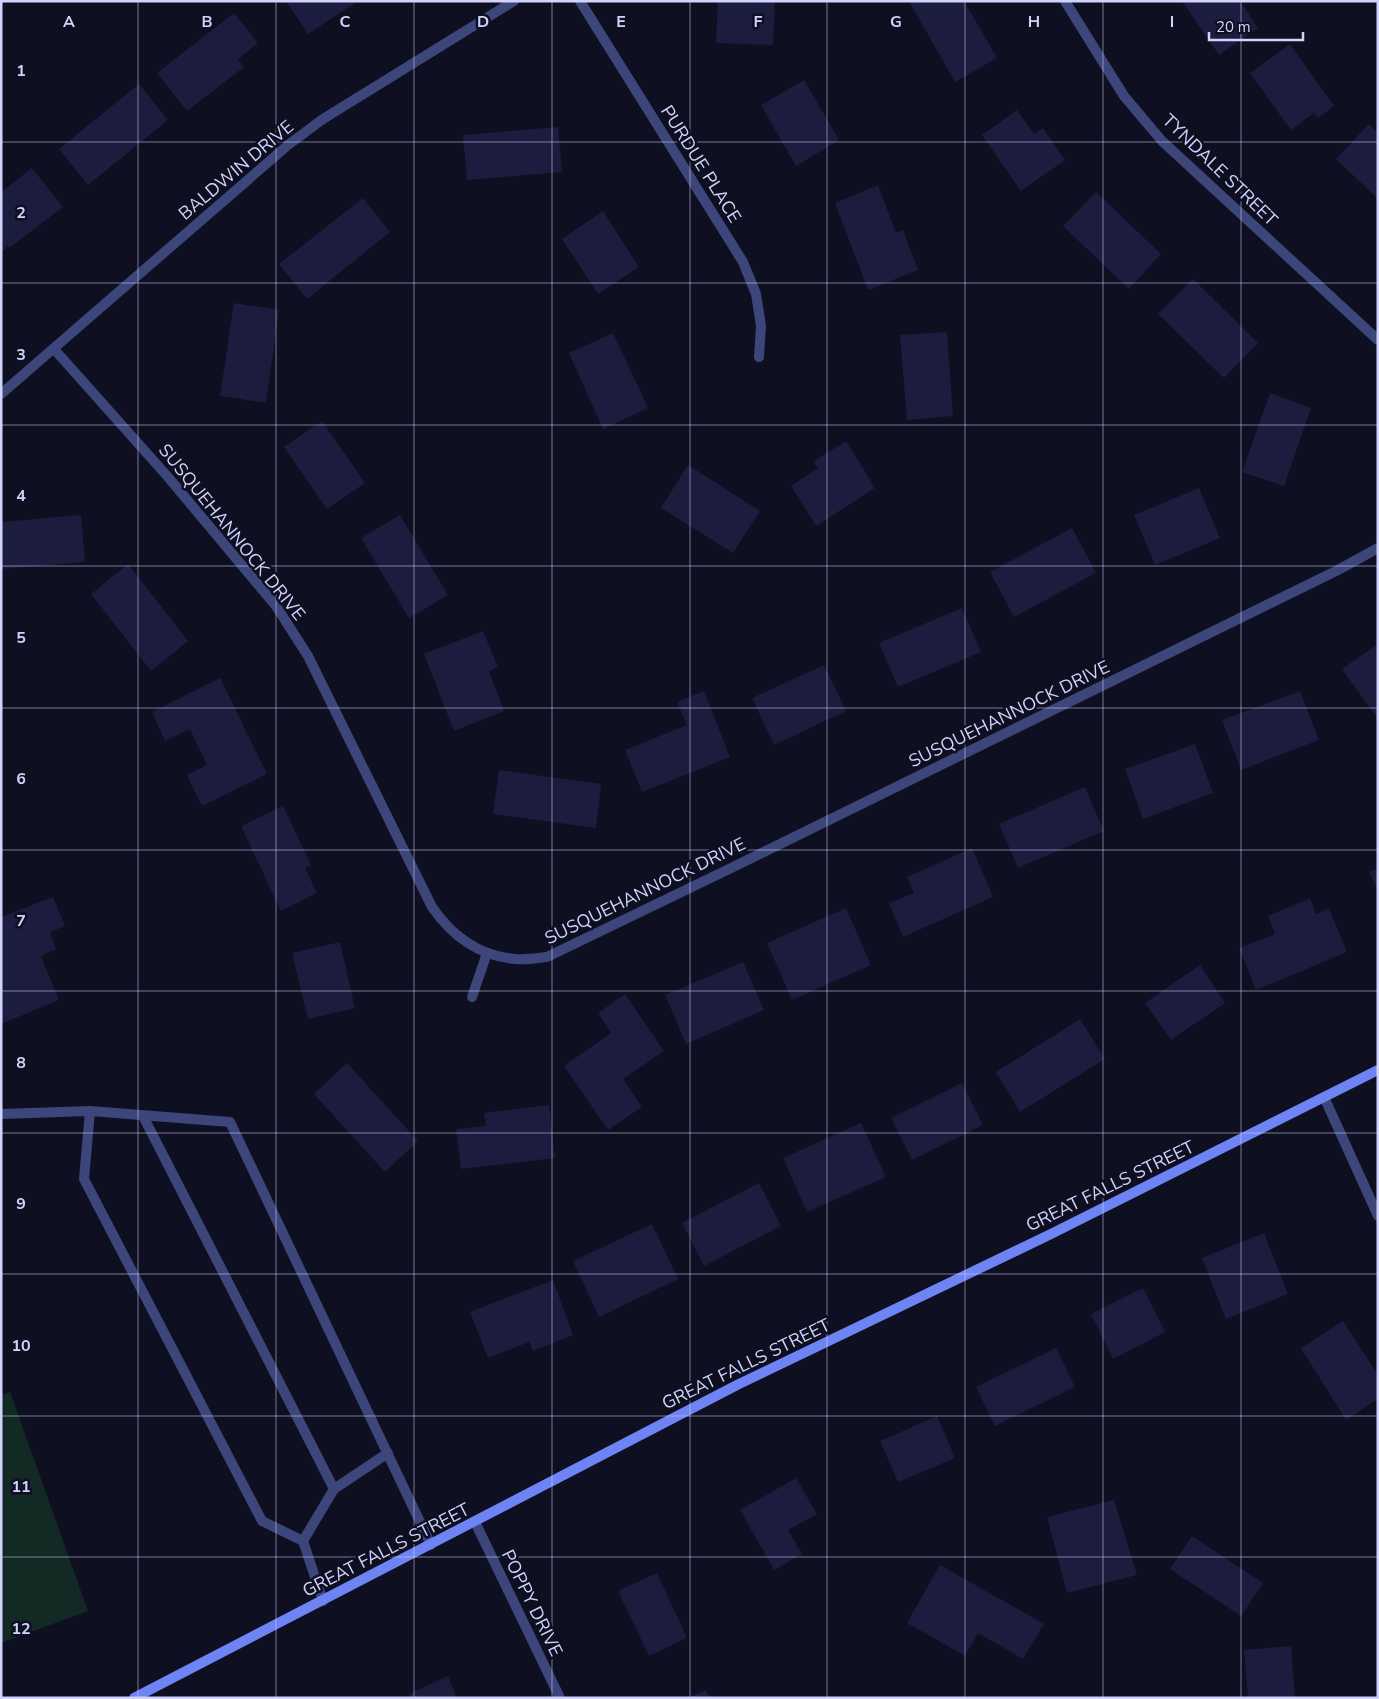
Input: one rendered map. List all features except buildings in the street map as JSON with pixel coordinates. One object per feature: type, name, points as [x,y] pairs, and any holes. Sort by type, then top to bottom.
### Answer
[{"type":"main road","name":"GREAT FALLS STREET","points":[[134,1698],[737,1385],[1051,1234],[1378,1070]]},
{"type":"street","name":"BALDWIN DRIVE","points":[[1,394],[288,145],[323,119],[514,1]]},
{"type":"street","name":"PURDUE PLACE","points":[[580,1],[743,262],[756,294],[761,326],[759,357]]},
{"type":"street","name":"TYNDALE STREET","points":[[1065,1],[1124,96],[1162,141],[1378,340]]},
{"type":"street","name":"SUSQUEHANNOCK DRIVE","points":[[54,349],[168,476],[276,606],[308,656],[432,907],[442,921],[455,934],[487,953],[516,959],[547,957],[1338,570],[1378,548]]},
{"type":"street","points":[[472,997],[487,953]]},
{"type":"street","points":[[1324,1097],[1378,1216]]},
{"type":"street","points":[[1,1114],[90,1111],[230,1122],[431,1545]]},
{"type":"street","points":[[90,1111],[84,1179],[262,1520],[303,1541],[323,1601]]},
{"type":"street","points":[[143,1116],[334,1490]]},
{"type":"street","points":[[303,1541],[334,1490],[388,1453]]},
{"type":"street","name":"POPPY DRIVE","points":[[475,1522],[560,1698]]},
{"type":"green space","points":[[10,1392],[88,1611],[1,1643],[1,1395]]}]
